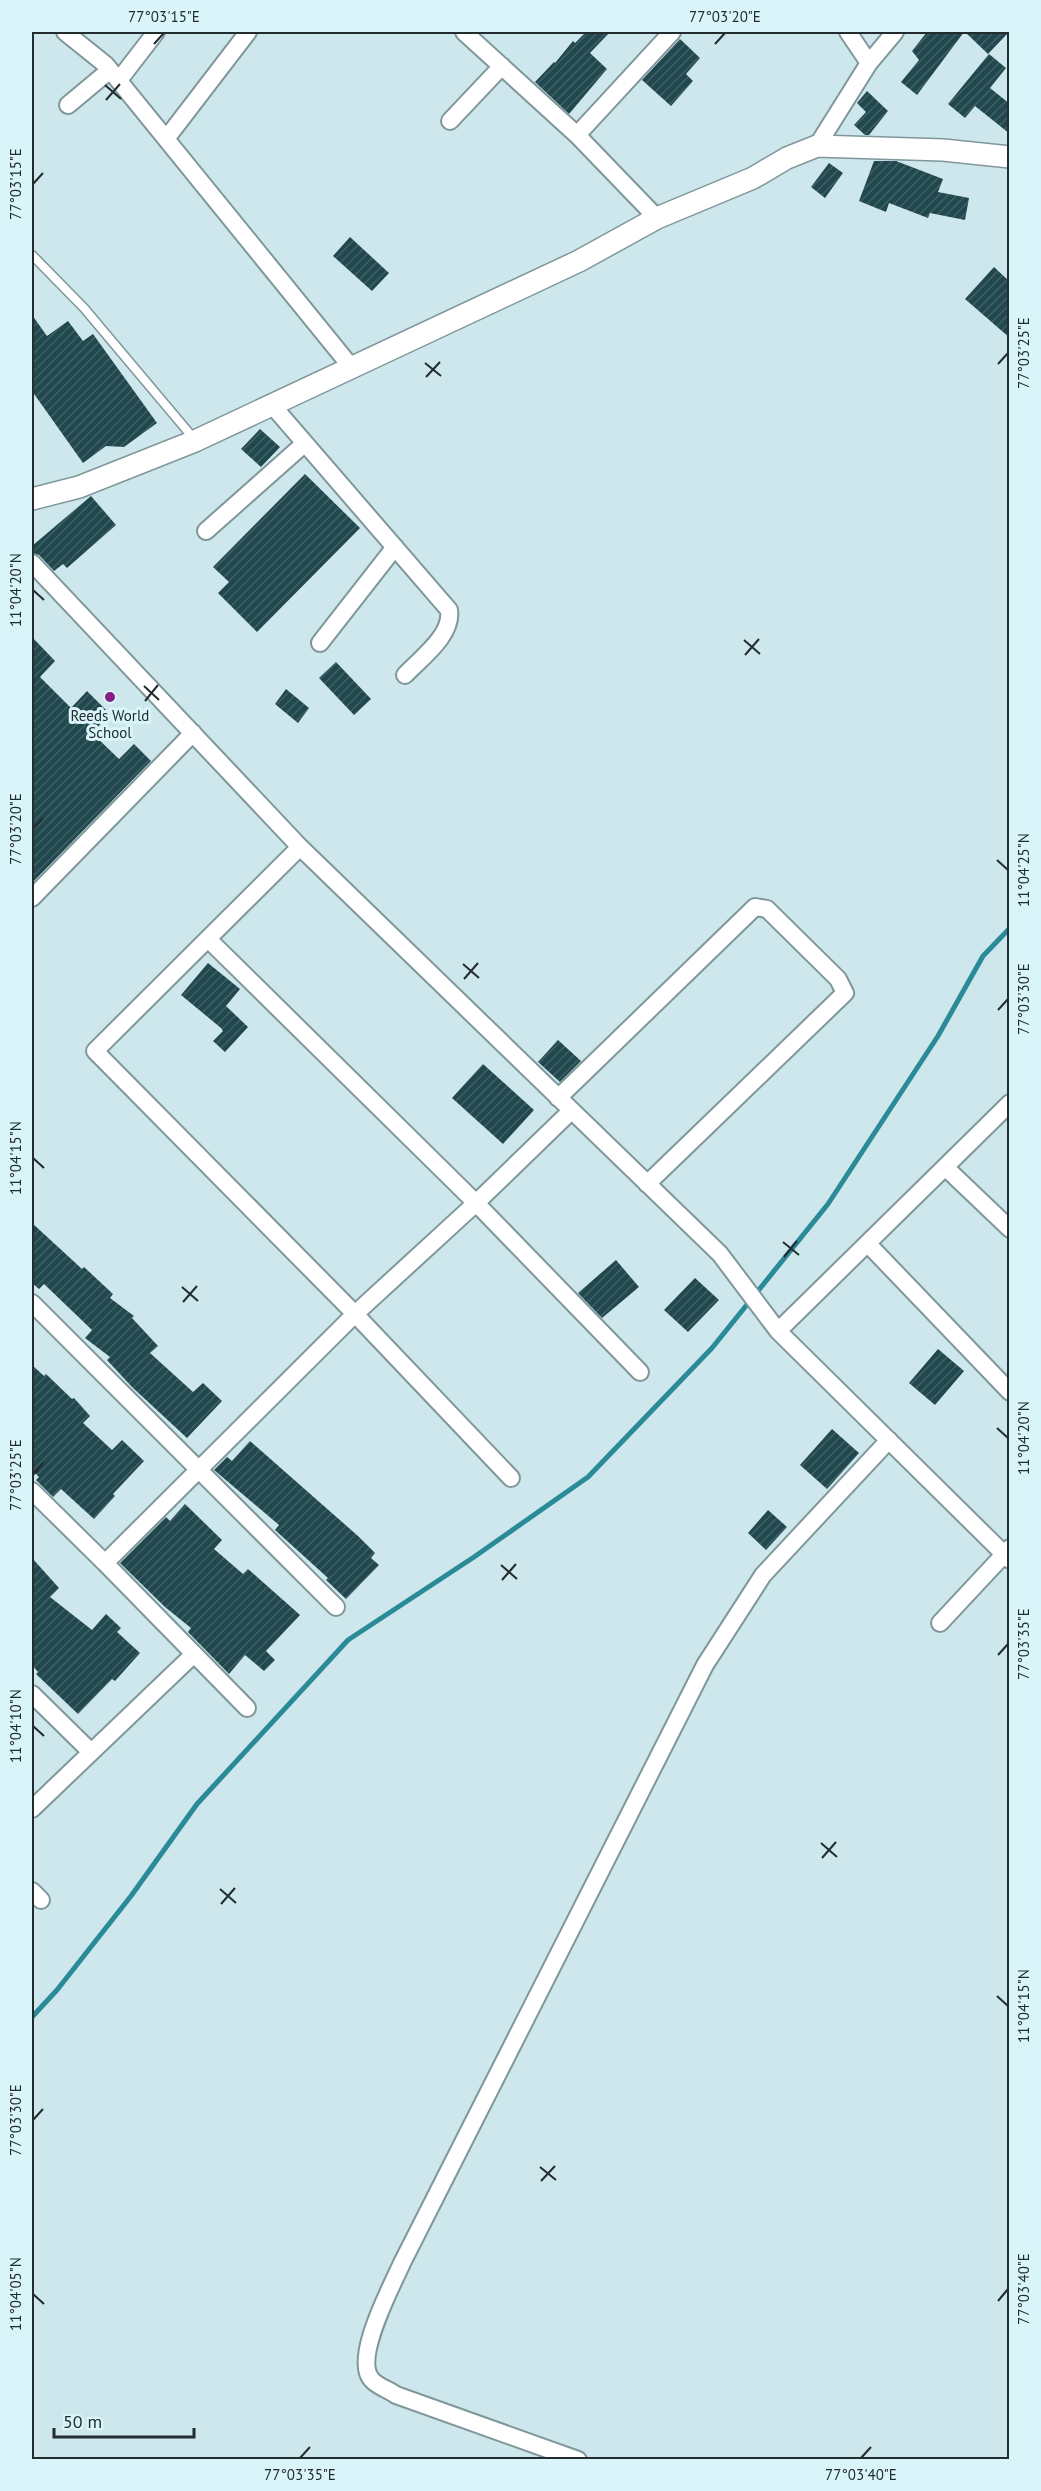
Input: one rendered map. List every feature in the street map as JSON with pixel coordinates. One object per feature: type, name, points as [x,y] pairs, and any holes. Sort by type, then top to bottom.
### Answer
[{"type":"street","points":[[65,32],[115,75],[352,368]]},
{"type":"street","points":[[68,105],[115,75],[156,32]]},
{"type":"street","points":[[166,139],[248,32]]},
{"type":"street","points":[[464,32],[577,135],[657,218]]},
{"type":"street","points":[[577,135],[672,32]]},
{"type":"street","points":[[848,32],[868,63]]},
{"type":"street","points":[[817,146],[868,63],[895,32]]},
{"type":"street","points":[[450,122],[502,66]]},
{"type":"street","points":[[32,499],[79,487],[195,441],[579,261],[657,218],[753,178],[787,158],[817,146],[943,150],[1010,157]]},
{"type":"street","points":[[272,405],[449,610],[450,618],[447,629],[405,675]]},
{"type":"street","points":[[206,531],[304,444]]},
{"type":"street","points":[[320,643],[395,547]]},
{"type":"street","points":[[32,563],[300,846],[720,1254],[744,1282],[778,1331],[1008,1554],[940,1623]]},
{"type":"street","points":[[32,898],[193,733]]},
{"type":"street","points":[[300,846],[95,1051],[355,1314],[512,1478]]},
{"type":"street","points":[[558,1098],[755,907],[767,909],[838,979],[845,993],[647,1184]]},
{"type":"street","points":[[208,939],[476,1203],[640,1372]]},
{"type":"street","points":[[778,1331],[1010,1102]]},
{"type":"street","points":[[105,1563],[355,1314],[476,1203],[571,1111]]},
{"type":"street","points":[[945,1167],[1010,1230]]},
{"type":"street","points":[[868,1244],[1010,1392]]},
{"type":"street","points":[[32,1303],[336,1607]]},
{"type":"street","points":[[578,2460],[396,2395],[371,2380],[365,2365],[374,2324],[402,2263],[705,1665],[763,1575],[889,1440]]},
{"type":"street","points":[[32,1491],[247,1708]]},
{"type":"street","points":[[32,1809],[194,1654]]},
{"type":"street","points":[[32,1694],[91,1752]]},
{"type":"lane","points":[[32,255],[84,308],[195,441]]},
{"type":"building","points":[[586,32],[610,32],[590,53],[607,69],[569,114],[535,82],[573,41],[575,43]]},
{"type":"building","points":[[927,32],[964,32],[917,95],[901,82],[919,60],[912,51]]},
{"type":"building","points":[[965,32],[1009,32],[988,54]]},
{"type":"building","points":[[680,39],[700,58],[686,74],[693,81],[671,106],[642,80]]},
{"type":"building","points":[[989,54],[1006,68],[990,88],[1010,104],[1010,134],[975,106],[965,118],[948,104]]},
{"type":"building","points":[[867,91],[888,111],[869,135],[865,135],[854,125],[866,112],[857,103]]},
{"type":"building","points":[[874,161],[896,161],[943,179],[938,192],[969,198],[965,220],[930,213],[928,218],[889,203],[886,212],[859,201]]},
{"type":"building","points":[[829,163],[843,173],[825,198],[811,187]]},
{"type":"building","points":[[350,237],[389,273],[372,291],[333,256]]},
{"type":"building","points":[[994,267],[1010,282],[1010,338],[965,299]]},
{"type":"building","points":[[32,315],[47,336],[68,321],[83,341],[93,334],[157,423],[124,447],[106,446],[83,463],[32,391]]},
{"type":"building","points":[[260,429],[280,447],[261,467],[241,449]]},
{"type":"building","points":[[305,474],[360,528],[257,632],[218,593],[229,582],[213,567]]},
{"type":"building","points":[[91,496],[116,525],[67,568],[63,564],[54,571],[39,555],[32,553],[32,546]]},
{"type":"building","points":[[32,637],[55,661],[40,677],[71,708],[87,691],[110,714],[92,733],[119,759],[134,744],[151,761],[32,883]]},
{"type":"building","points":[[336,662],[371,699],[354,715],[319,678]]},
{"type":"building","points":[[286,689],[309,708],[298,723],[275,704]]},
{"type":"building","points":[[208,963],[240,989],[226,1006],[248,1027],[225,1052],[213,1041],[223,1031],[221,1028],[181,995]]},
{"type":"building","points":[[558,1040],[581,1061],[560,1082],[538,1062]]},
{"type":"building","points":[[483,1064],[534,1110],[503,1144],[452,1098]]},
{"type":"building","points":[[32,1223],[113,1294],[110,1298],[134,1316],[132,1318],[158,1346],[150,1353],[193,1392],[203,1383],[222,1401],[187,1438],[132,1387],[107,1360],[110,1357],[85,1338],[92,1330],[44,1284],[39,1289],[32,1283]]},
{"type":"building","points":[[616,1260],[639,1287],[602,1318],[578,1293]]},
{"type":"building","points":[[695,1278],[719,1300],[688,1332],[664,1310]]},
{"type":"building","points":[[938,1349],[964,1371],[935,1405],[909,1383]]},
{"type":"building","points":[[32,1365],[44,1376],[46,1374],[72,1399],[74,1398],[90,1416],[83,1423],[112,1450],[122,1440],[144,1461],[113,1494],[115,1496],[94,1519],[61,1489],[53,1497],[36,1480],[39,1477],[32,1470]]},
{"type":"building","points":[[832,1429],[859,1453],[827,1489],[800,1465]]},
{"type":"building","points":[[250,1441],[375,1553],[371,1558],[379,1565],[346,1599],[326,1580],[328,1578],[275,1530],[279,1525],[214,1470],[227,1457],[232,1461]]},
{"type":"building","points":[[185,1504],[222,1540],[214,1549],[243,1574],[248,1569],[300,1615],[266,1651],[275,1660],[264,1671],[245,1655],[229,1674],[188,1632],[191,1628],[165,1607],[120,1563],[166,1517],[170,1521]]},
{"type":"building","points":[[768,1510],[787,1527],[766,1550],[748,1533]]},
{"type":"building","points":[[32,1558],[59,1588],[50,1597],[92,1630],[106,1614],[121,1628],[117,1632],[140,1653],[115,1681],[112,1679],[78,1714],[36,1674],[38,1672],[32,1665]]},
{"type":"waterway","points":[[32,2017],[57,1990],[131,1896],[197,1804],[348,1640],[474,1557],[588,1477],[712,1348],[828,1204],[938,1036],[983,956],[1010,928]]},
{"type":"place","name":"Reeds World School","points":[[110,697]]}]
